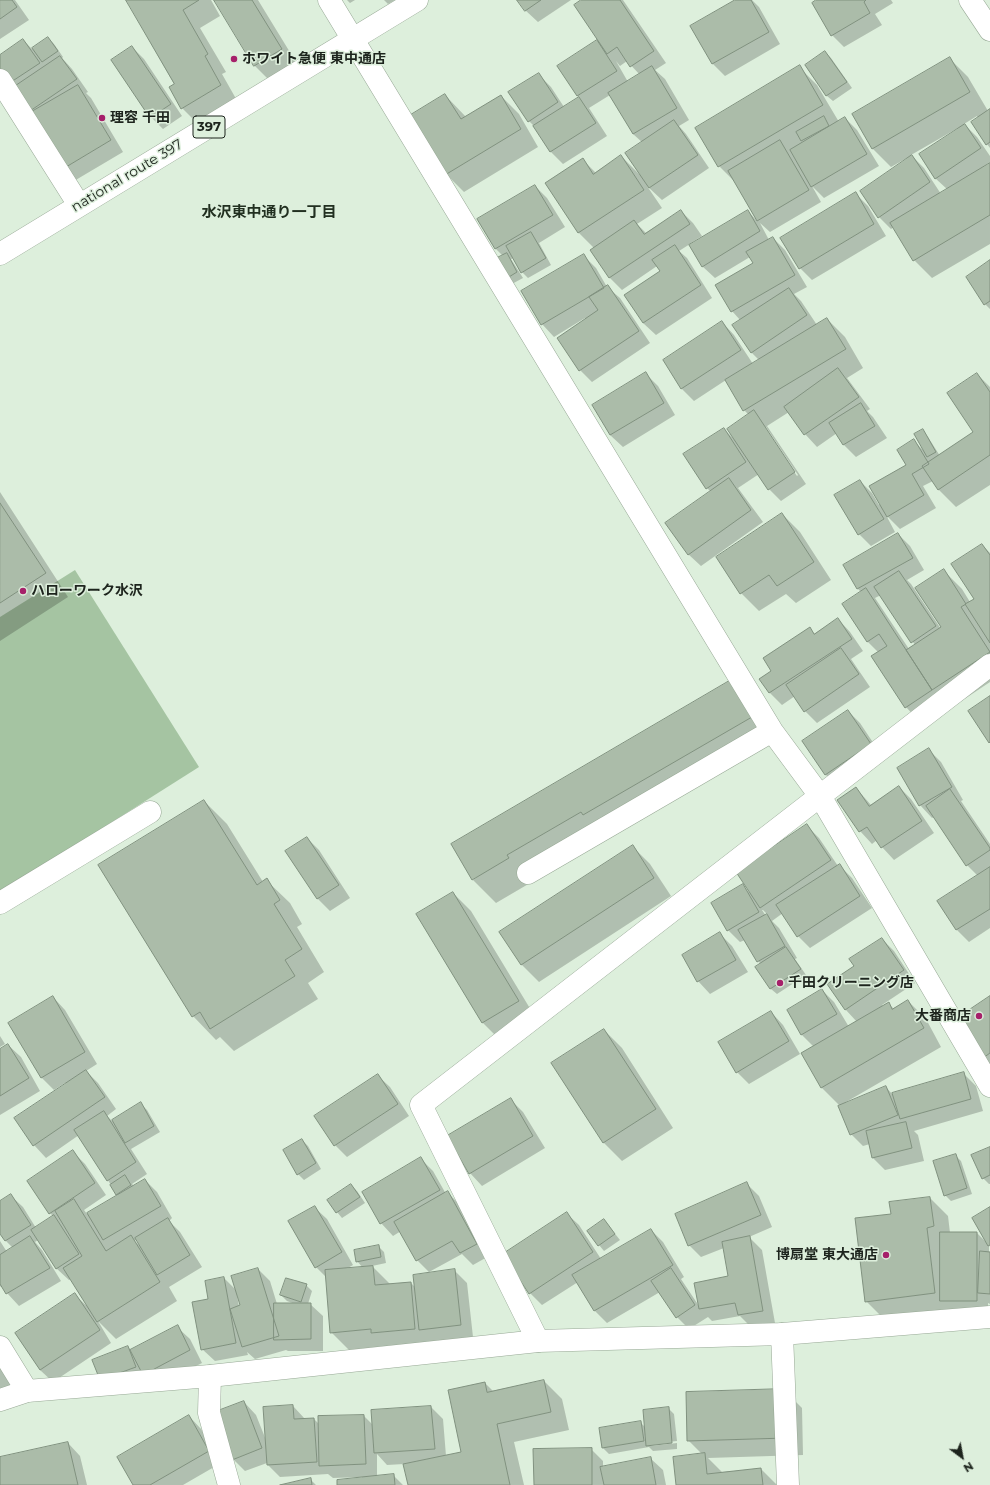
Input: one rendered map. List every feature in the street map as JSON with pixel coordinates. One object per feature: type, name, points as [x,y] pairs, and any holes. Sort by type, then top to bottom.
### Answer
[{"type":"main road","points":[[329,0],[772,731],[820,796],[990,1086]]},
{"type":"main road","name":"national route 397","points":[[0,254],[417,0]]},
{"type":"main road","points":[[970,0],[990,30]]},
{"type":"main road","points":[[0,80],[79,205]]},
{"type":"main road","points":[[538,1341],[421,1105],[990,665]]},
{"type":"main road","points":[[528,873],[772,731]]},
{"type":"main road","points":[[0,903],[150,812]]},
{"type":"main road","points":[[0,1400],[27,1391],[210,1376],[538,1341],[782,1334],[990,1317]]},
{"type":"main road","points":[[782,1334],[788,1485]]},
{"type":"main road","points":[[0,1347],[27,1391]]},
{"type":"main road","points":[[210,1376],[209,1413],[229,1485]]},
{"type":"green space","points":[[75,570],[199,767],[0,893],[0,617]]},
{"type":"building","points":[[0,0],[12,0],[17,7],[0,19]]},
{"type":"building","points":[[126,0],[199,0],[183,10],[208,54],[205,56],[221,85],[181,109],[169,87],[174,84]]},
{"type":"building","points":[[214,0],[252,0],[282,49],[254,66]]},
{"type":"building","points":[[517,0],[541,0],[525,11]]},
{"type":"building","points":[[581,0],[620,0],[654,51],[630,67],[617,47],[607,54],[574,5]]},
{"type":"building","points":[[735,0],[751,0],[769,32],[712,64],[690,26]]},
{"type":"building","points":[[816,0],[866,0],[864,2],[870,13],[831,36],[812,3]]},
{"type":"building","points":[[48,37],[58,51],[42,62],[32,48]]},
{"type":"building","points":[[23,39],[40,63],[8,84],[0,73],[0,55]]},
{"type":"building","points":[[597,40],[617,71],[577,96],[557,66]]},
{"type":"building","points":[[132,46],[171,104],[150,118],[111,60]]},
{"type":"building","points":[[825,51],[847,82],[826,96],[805,65]]},
{"type":"building","points":[[60,56],[77,79],[30,111],[14,87]]},
{"type":"building","points":[[950,57],[970,92],[872,149],[852,114]]},
{"type":"building","points":[[800,65],[823,105],[718,167],[695,128]]},
{"type":"building","points":[[652,66],[677,108],[633,134],[608,93]]},
{"type":"building","points":[[539,73],[558,102],[528,122],[508,92]]},
{"type":"building","points":[[78,85],[111,140],[61,170],[28,114]]},
{"type":"building","points":[[445,94],[461,119],[501,95],[521,129],[445,175],[409,116]]},
{"type":"building","points":[[579,97],[596,123],[550,152],[533,126]]},
{"type":"building","points":[[990,109],[990,142],[986,145],[971,122]]},
{"type":"building","points":[[824,116],[829,126],[801,141],[796,132]]},
{"type":"building","points":[[845,117],[867,154],[811,187],[790,150]]},
{"type":"building","points":[[674,120],[698,155],[649,188],[625,153]]},
{"type":"building","points":[[965,124],[981,148],[935,179],[919,154]]},
{"type":"building","points":[[780,140],[809,190],[757,221],[728,171]]},
{"type":"building","points":[[621,155],[644,190],[578,233],[545,183],[583,158],[593,174]]},
{"type":"building","points":[[912,155],[930,182],[878,218],[860,191]]},
{"type":"building","points":[[990,163],[990,215],[913,261],[890,223]]},
{"type":"building","points":[[535,185],[553,215],[495,249],[477,219]]},
{"type":"building","points":[[856,192],[874,224],[799,269],[780,238]]},
{"type":"building","points":[[681,210],[690,224],[609,278],[590,250],[634,220],[644,234]]},
{"type":"building","points":[[748,210],[760,231],[702,267],[689,245]]},
{"type":"building","points":[[531,232],[546,258],[521,273],[506,246]]},
{"type":"building","points":[[773,237],[795,275],[731,312],[715,285],[753,263],[746,252]]},
{"type":"building","points":[[675,245],[701,285],[643,323],[624,295],[660,271],[652,260]]},
{"type":"building","points":[[507,253],[517,272],[504,280],[493,260]]},
{"type":"building","points":[[584,254],[604,288],[541,325],[521,291]]},
{"type":"building","points":[[990,260],[990,301],[984,305],[966,277]]},
{"type":"building","points":[[608,285],[639,331],[579,371],[557,338],[598,310],[589,297]]},
{"type":"building","points":[[789,288],[807,315],[751,353],[732,325]]},
{"type":"building","points":[[827,318],[846,349],[743,411],[725,380]]},
{"type":"building","points":[[722,321],[741,350],[681,389],[663,360]]},
{"type":"building","points":[[838,368],[859,397],[804,435],[784,407]]},
{"type":"building","points":[[646,372],[664,403],[610,435],[592,405]]},
{"type":"building","points":[[977,373],[990,392],[990,455],[938,490],[922,466],[973,432],[947,393]]},
{"type":"building","points":[[861,403],[875,426],[843,445],[829,423]]},
{"type":"building","points":[[754,410],[795,472],[768,490],[727,429]]},
{"type":"building","points":[[724,428],[746,462],[706,489],[683,454]]},
{"type":"building","points":[[923,429],[936,452],[927,457],[914,434]]},
{"type":"building","points":[[914,439],[929,464],[912,474],[924,495],[887,517],[869,486],[906,465],[897,450]]},
{"type":"building","points":[[729,478],[751,510],[688,555],[665,523]]},
{"type":"building","points":[[860,480],[884,519],[858,535],[834,495]]},
{"type":"building","points":[[0,503],[46,573],[0,603]]},
{"type":"building","points":[[782,513],[814,562],[777,586],[769,575],[740,594],[716,557]]},
{"type":"building","points":[[898,533],[913,558],[857,589],[843,565]]},
{"type":"building","points":[[982,544],[990,555],[990,643],[965,604],[974,599],[951,564]]},
{"type":"building","points":[[944,569],[966,604],[961,607],[990,652],[932,690],[906,650],[941,627],[915,588]]},
{"type":"building","points":[[899,571],[936,626],[911,643],[874,587]]},
{"type":"building","points":[[866,588],[932,690],[905,708],[871,656],[887,646],[879,634],[867,642],[842,604]]},
{"type":"building","points":[[838,618],[852,639],[769,693],[759,679],[771,671],[763,658],[810,627],[814,634]]},
{"type":"building","points":[[841,648],[859,674],[804,712],[786,685]]},
{"type":"building","points":[[731,680],[752,717],[583,815],[581,812],[507,855],[509,858],[472,880],[451,844]]},
{"type":"building","points":[[990,696],[990,742],[989,743],[968,711]]},
{"type":"building","points":[[848,710],[871,744],[825,775],[802,741]]},
{"type":"building","points":[[929,748],[952,787],[919,806],[897,768]]},
{"type":"building","points":[[899,786],[922,821],[881,848],[867,827],[859,832],[837,800],[856,787],[869,806]]},
{"type":"building","points":[[950,789],[990,848],[990,850],[966,866],[926,806]]},
{"type":"building","points":[[204,800],[257,885],[267,878],[280,900],[274,904],[302,949],[285,960],[295,976],[210,1029],[200,1012],[192,1017],[98,865]]},
{"type":"building","points":[[807,824],[831,860],[760,908],[736,872]]},
{"type":"building","points":[[307,837],[339,885],[317,899],[285,851]]},
{"type":"building","points":[[633,845],[654,878],[521,965],[499,932]]},
{"type":"building","points":[[840,864],[860,896],[797,937],[776,905]]},
{"type":"building","points":[[990,867],[990,909],[956,930],[937,901]]},
{"type":"building","points":[[743,884],[759,912],[727,931],[711,903]]},
{"type":"building","points":[[453,892],[519,1001],[482,1023],[416,914]]},
{"type":"building","points":[[767,914],[785,946],[757,962],[738,930]]},
{"type":"building","points":[[720,932],[736,960],[697,982],[682,955]]},
{"type":"building","points":[[882,938],[904,970],[845,1010],[827,984],[854,966],[849,959]]},
{"type":"building","points":[[786,947],[801,969],[770,989],[755,967]]},
{"type":"building","points":[[822,989],[837,1014],[801,1035],[787,1010]]},
{"type":"building","points":[[53,996],[85,1052],[41,1078],[8,1023]]},
{"type":"building","points":[[990,996],[990,1053],[979,1061],[953,1021]]},
{"type":"building","points":[[908,1000],[924,1028],[821,1088],[801,1053],[889,1002],[892,1009]]},
{"type":"building","points":[[771,1011],[789,1041],[736,1073],[718,1042]]},
{"type":"building","points":[[604,1029],[656,1109],[603,1143],[551,1063]]},
{"type":"building","points":[[8,1044],[29,1078],[0,1096],[0,1049]]},
{"type":"building","points":[[86,1070],[105,1097],[33,1146],[14,1118]]},
{"type":"building","points":[[964,1072],[971,1099],[900,1119],[892,1093]]},
{"type":"building","points":[[378,1074],[398,1104],[334,1146],[314,1116]]},
{"type":"building","points":[[886,1086],[898,1115],[850,1135],[838,1106]]},
{"type":"building","points":[[511,1098],[533,1136],[469,1174],[447,1136]]},
{"type":"building","points":[[141,1102],[154,1126],[125,1143],[112,1120]]},
{"type":"building","points":[[104,1111],[136,1162],[107,1181],[74,1130]]},
{"type":"building","points":[[906,1122],[912,1148],[872,1158],[866,1131]]},
{"type":"building","points":[[302,1139],[316,1163],[297,1175],[283,1150]]},
{"type":"building","points":[[990,1147],[990,1175],[982,1179],[971,1155]]},
{"type":"building","points":[[73,1150],[95,1183],[49,1214],[27,1181]]},
{"type":"building","points":[[956,1154],[967,1188],[944,1196],[933,1161]]},
{"type":"building","points":[[421,1157],[440,1190],[380,1224],[362,1192]]},
{"type":"building","points":[[125,1175],[131,1185],[116,1195],[110,1185]]},
{"type":"building","points":[[145,1179],[161,1206],[103,1240],[87,1213]]},
{"type":"building","points":[[747,1182],[761,1215],[688,1246],[675,1214]]},
{"type":"building","points":[[351,1184],[360,1197],[336,1213],[327,1200]]},
{"type":"building","points":[[448,1191],[477,1244],[460,1253],[452,1241],[416,1261],[394,1222]]},
{"type":"building","points":[[11,1194],[31,1225],[5,1241],[0,1234],[0,1201]]},
{"type":"building","points":[[930,1197],[934,1226],[927,1228],[935,1293],[865,1302],[855,1218],[891,1214],[889,1202]]},
{"type":"building","points":[[74,1199],[106,1251],[131,1235],[160,1282],[97,1322],[63,1268],[82,1256],[55,1211]]},
{"type":"building","points":[[315,1206],[342,1252],[315,1268],[288,1221]]},
{"type":"building","points":[[990,1207],[990,1245],[988,1246],[972,1218]]},
{"type":"building","points":[[567,1212],[593,1252],[529,1294],[503,1254]]},
{"type":"building","points":[[54,1215],[79,1254],[56,1269],[31,1230]]},
{"type":"building","points":[[168,1218],[190,1255],[157,1275],[135,1238]]},
{"type":"building","points":[[604,1219],[615,1234],[598,1246],[587,1231]]},
{"type":"building","points":[[651,1229],[673,1265],[594,1311],[572,1275]]},
{"type":"building","points":[[940,1232],[977,1232],[977,1301],[940,1301]]},
{"type":"building","points":[[30,1236],[50,1268],[6,1294],[0,1284],[0,1255]]},
{"type":"building","points":[[750,1236],[763,1311],[738,1315],[735,1303],[699,1309],[694,1283],[728,1276],[722,1242]]},
{"type":"building","points":[[379,1245],[381,1257],[356,1262],[354,1250]]},
{"type":"building","points":[[980,1251],[990,1252],[990,1294],[978,1293]]},
{"type":"building","points":[[373,1266],[375,1285],[411,1282],[415,1329],[371,1333],[371,1329],[330,1333],[325,1270]]},
{"type":"building","points":[[258,1268],[279,1336],[242,1347],[230,1309],[240,1305],[231,1276]]},
{"type":"building","points":[[671,1268],[695,1305],[676,1318],[651,1281]]},
{"type":"building","points":[[455,1269],[461,1325],[419,1330],[413,1275]]},
{"type":"building","points":[[224,1277],[236,1343],[201,1350],[192,1302],[208,1299],[205,1281]]},
{"type":"building","points":[[286,1278],[307,1284],[301,1302],[280,1295]]},
{"type":"building","points":[[75,1293],[100,1330],[40,1370],[15,1333]]},
{"type":"building","points":[[274,1303],[311,1303],[311,1339],[274,1340]]},
{"type":"building","points":[[178,1325],[190,1350],[143,1375],[130,1350]]},
{"type":"building","points":[[128,1346],[136,1367],[100,1380],[92,1360]]},
{"type":"building","points":[[544,1380],[551,1412],[497,1424],[510,1485],[408,1485],[403,1464],[461,1452],[448,1390],[485,1382],[487,1392]]},
{"type":"building","points":[[784,1389],[786,1438],[687,1441],[686,1392]]},
{"type":"building","points":[[244,1401],[262,1448],[232,1460],[215,1412]]},
{"type":"building","points":[[293,1405],[294,1419],[314,1418],[317,1462],[267,1465],[263,1407]]},
{"type":"building","points":[[431,1406],[435,1449],[374,1453],[371,1410]]},
{"type":"building","points":[[669,1407],[672,1443],[646,1446],[643,1410]]},
{"type":"building","points":[[189,1415],[209,1451],[150,1485],[133,1485],[117,1457]]},
{"type":"building","points":[[364,1415],[366,1464],[319,1466],[318,1416]]},
{"type":"building","points":[[641,1421],[644,1441],[602,1448],[599,1428]]},
{"type":"building","points":[[68,1442],[78,1485],[0,1485],[0,1457]]},
{"type":"building","points":[[592,1448],[592,1485],[534,1485],[533,1449]]},
{"type":"building","points":[[705,1453],[707,1474],[761,1468],[763,1485],[676,1485],[673,1457]]},
{"type":"building","points":[[651,1457],[656,1485],[604,1485],[600,1467]]},
{"type":"building","points":[[394,1474],[395,1485],[337,1485],[337,1480]]},
{"type":"building","points":[[311,1478],[312,1485],[280,1485]]},
{"type":"place","name":"ホワイト急便 東中通店","points":[[234,59]]},
{"type":"place","name":"理容 千田","points":[[102,118]]},
{"type":"place","name":"ハローワーク水沢","points":[[23,591]]},
{"type":"place","name":"千田クリーニング店","points":[[780,983]]},
{"type":"place","name":"大番商店","points":[[979,1016]]},
{"type":"place","name":"博扇堂 東大通店","points":[[886,1255]]},
{"type":"district","name":"水沢東中通り一丁目","points":[[269,213]]}]
